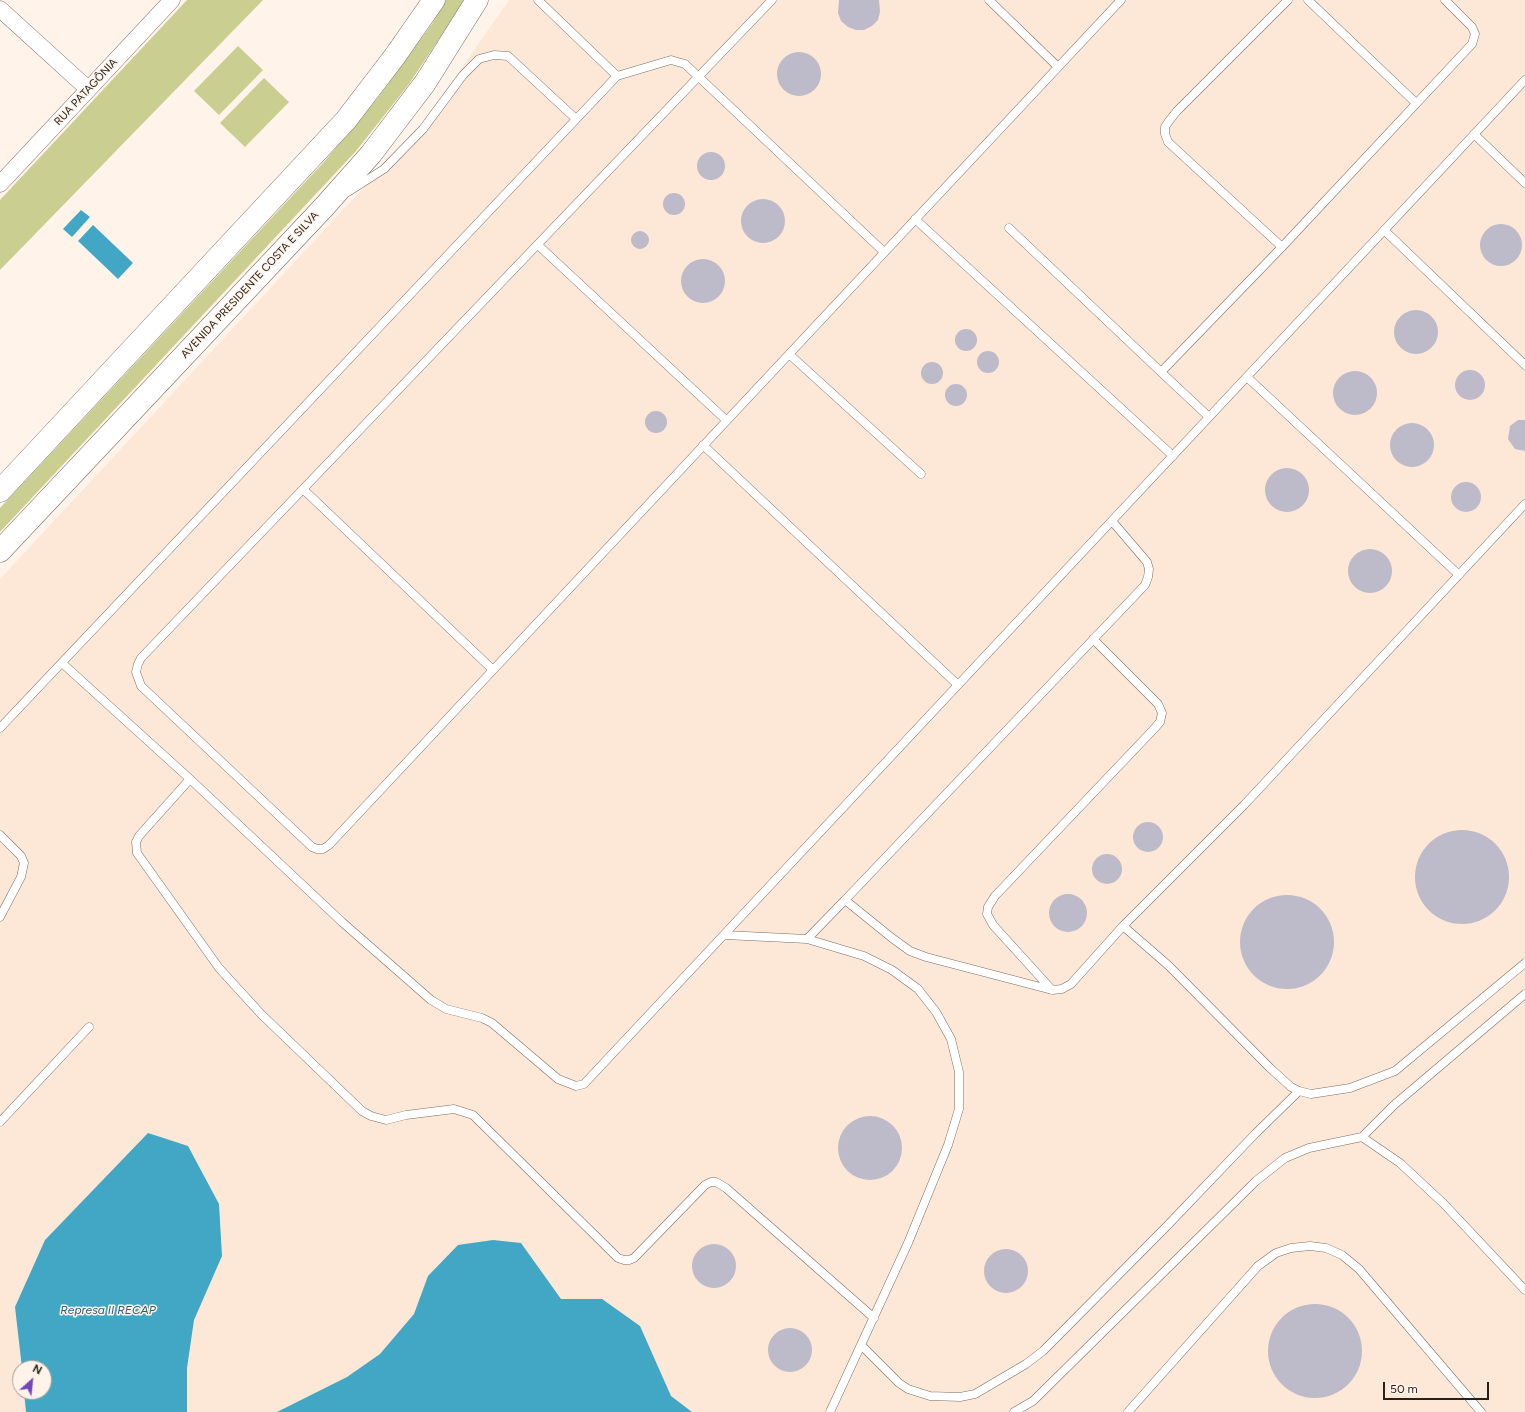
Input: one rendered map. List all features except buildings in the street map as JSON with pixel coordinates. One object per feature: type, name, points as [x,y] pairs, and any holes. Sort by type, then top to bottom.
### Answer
[{"type":"highway","points":[[0,491],[346,120],[395,56],[434,0]]},
{"type":"highway","name":"AVENIDA PRESIDENTE COSTA E SILVA","points":[[0,551],[324,207],[402,116],[445,52],[477,0]]},
{"type":"street","name":"RUA PATAGÔNIA","points":[[0,184],[172,0]]},
{"type":"street","points":[[0,9],[88,89]]},
{"type":"lane","points":[[538,0],[617,76]]},
{"type":"lane","points":[[772,0],[538,246],[141,658],[136,672],[141,686],[312,847],[317,849],[329,845],[492,669],[1121,0]]},
{"type":"lane","points":[[989,0],[1058,67]]},
{"type":"lane","points":[[1282,247],[1168,142],[1165,134],[1165,128],[1177,111],[1288,0]]},
{"type":"lane","points":[[1308,0],[1416,103]]},
{"type":"lane","points":[[1161,372],[1282,247],[1472,44],[1475,34],[1472,26],[1445,0]]},
{"type":"lane","points":[[324,207],[384,169],[423,129],[462,75],[479,59],[494,55],[508,56],[576,119]]},
{"type":"lane","points":[[0,728],[617,76],[671,60],[685,64],[884,252]]},
{"type":"lane","points":[[62,663],[190,779],[342,922],[431,1000],[446,1009],[482,1018],[492,1023],[558,1079],[567,1084],[576,1086],[584,1084],[1525,80]]},
{"type":"lane","points":[[1474,134],[1525,183]]},
{"type":"lane","points":[[915,219],[1173,456]]},
{"type":"lane","points":[[1009,228],[1209,417]]},
{"type":"lane","points":[[1384,230],[1525,365]]},
{"type":"lane","points":[[538,246],[726,420]]},
{"type":"lane","points":[[788,354],[921,474]]},
{"type":"lane","points":[[1247,377],[1459,575]]},
{"type":"lane","points":[[703,445],[958,685]]},
{"type":"lane","points":[[304,490],[492,669]]},
{"type":"lane","points":[[845,900],[892,938],[920,955],[1001,978],[1052,990],[1062,989],[1071,984],[1123,926],[1244,805],[1525,504]]},
{"type":"lane","points":[[807,939],[1145,585],[1149,569],[1146,562],[1112,521]]},
{"type":"lane","points":[[1052,990],[993,925],[987,914],[988,907],[995,896],[1153,730],[1160,722],[1162,713],[1158,704],[1093,639]]},
{"type":"lane","points":[[190,779],[139,836],[136,842],[137,853],[219,968],[261,1014],[362,1111],[371,1116],[386,1120],[406,1115],[454,1109],[473,1115],[618,1258],[624,1260],[634,1258],[704,1185],[711,1182],[716,1182],[726,1188],[874,1318]]},
{"type":"lane","points":[[0,835],[21,856],[24,863],[21,877],[13,895],[0,917]]},
{"type":"lane","points":[[0,906],[13,895]]},
{"type":"lane","points":[[1123,926],[1169,966],[1270,1068],[1299,1091],[1311,1094],[1350,1088],[1395,1071],[1525,963]]},
{"type":"lane","points":[[725,935],[807,939],[864,956],[892,970],[918,989],[936,1012],[951,1040],[959,1072],[959,1109],[948,1146],[908,1243],[830,1412]]},
{"type":"lane","points":[[1014,1412],[1033,1401],[1256,1181],[1285,1158],[1309,1148],[1362,1137],[1394,1105],[1525,994]]},
{"type":"lane","points":[[0,1122],[89,1027]]},
{"type":"lane","points":[[861,1344],[899,1383],[908,1390],[930,1396],[960,1397],[975,1394],[1026,1364],[1043,1351],[1299,1091]]},
{"type":"lane","points":[[1362,1137],[1400,1163],[1439,1199],[1525,1290]]},
{"type":"lane","points":[[1128,1412],[1258,1266],[1276,1253],[1291,1248],[1310,1246],[1326,1248],[1342,1254],[1359,1269],[1481,1412]]},
{"type":"lane","points":[[1028,1412],[1033,1401]]},
{"type":"shaded area","points":[[509,0],[1525,0],[1525,1412],[0,1412],[0,579],[422,125]]},
{"type":"green space","points":[[187,0],[263,0],[0,270],[0,200]]},
{"type":"green space","points":[[446,0],[465,0],[409,84],[356,151],[0,532],[0,508],[323,163],[377,99],[432,24]]},
{"type":"green space","points":[[238,46],[263,70],[219,115],[194,91]]},
{"type":"green space","points":[[264,78],[289,102],[245,147],[220,123]]},
{"type":"water","points":[[81,210],[90,217],[72,237],[63,229]]},
{"type":"water","points":[[93,225],[133,263],[118,279],[78,241]]},
{"type":"water","name":"Represa II RECAP","points":[[148,1133],[188,1146],[219,1204],[222,1256],[194,1320],[187,1368],[187,1412],[26,1412],[25,1400],[52,1400],[52,1360],[21,1360],[15,1307],[45,1240]]},
{"type":"water","points":[[493,1240],[521,1243],[561,1299],[602,1299],[640,1326],[671,1396],[692,1412],[277,1412],[347,1377],[380,1354],[414,1314],[428,1276],[458,1245]]}]
